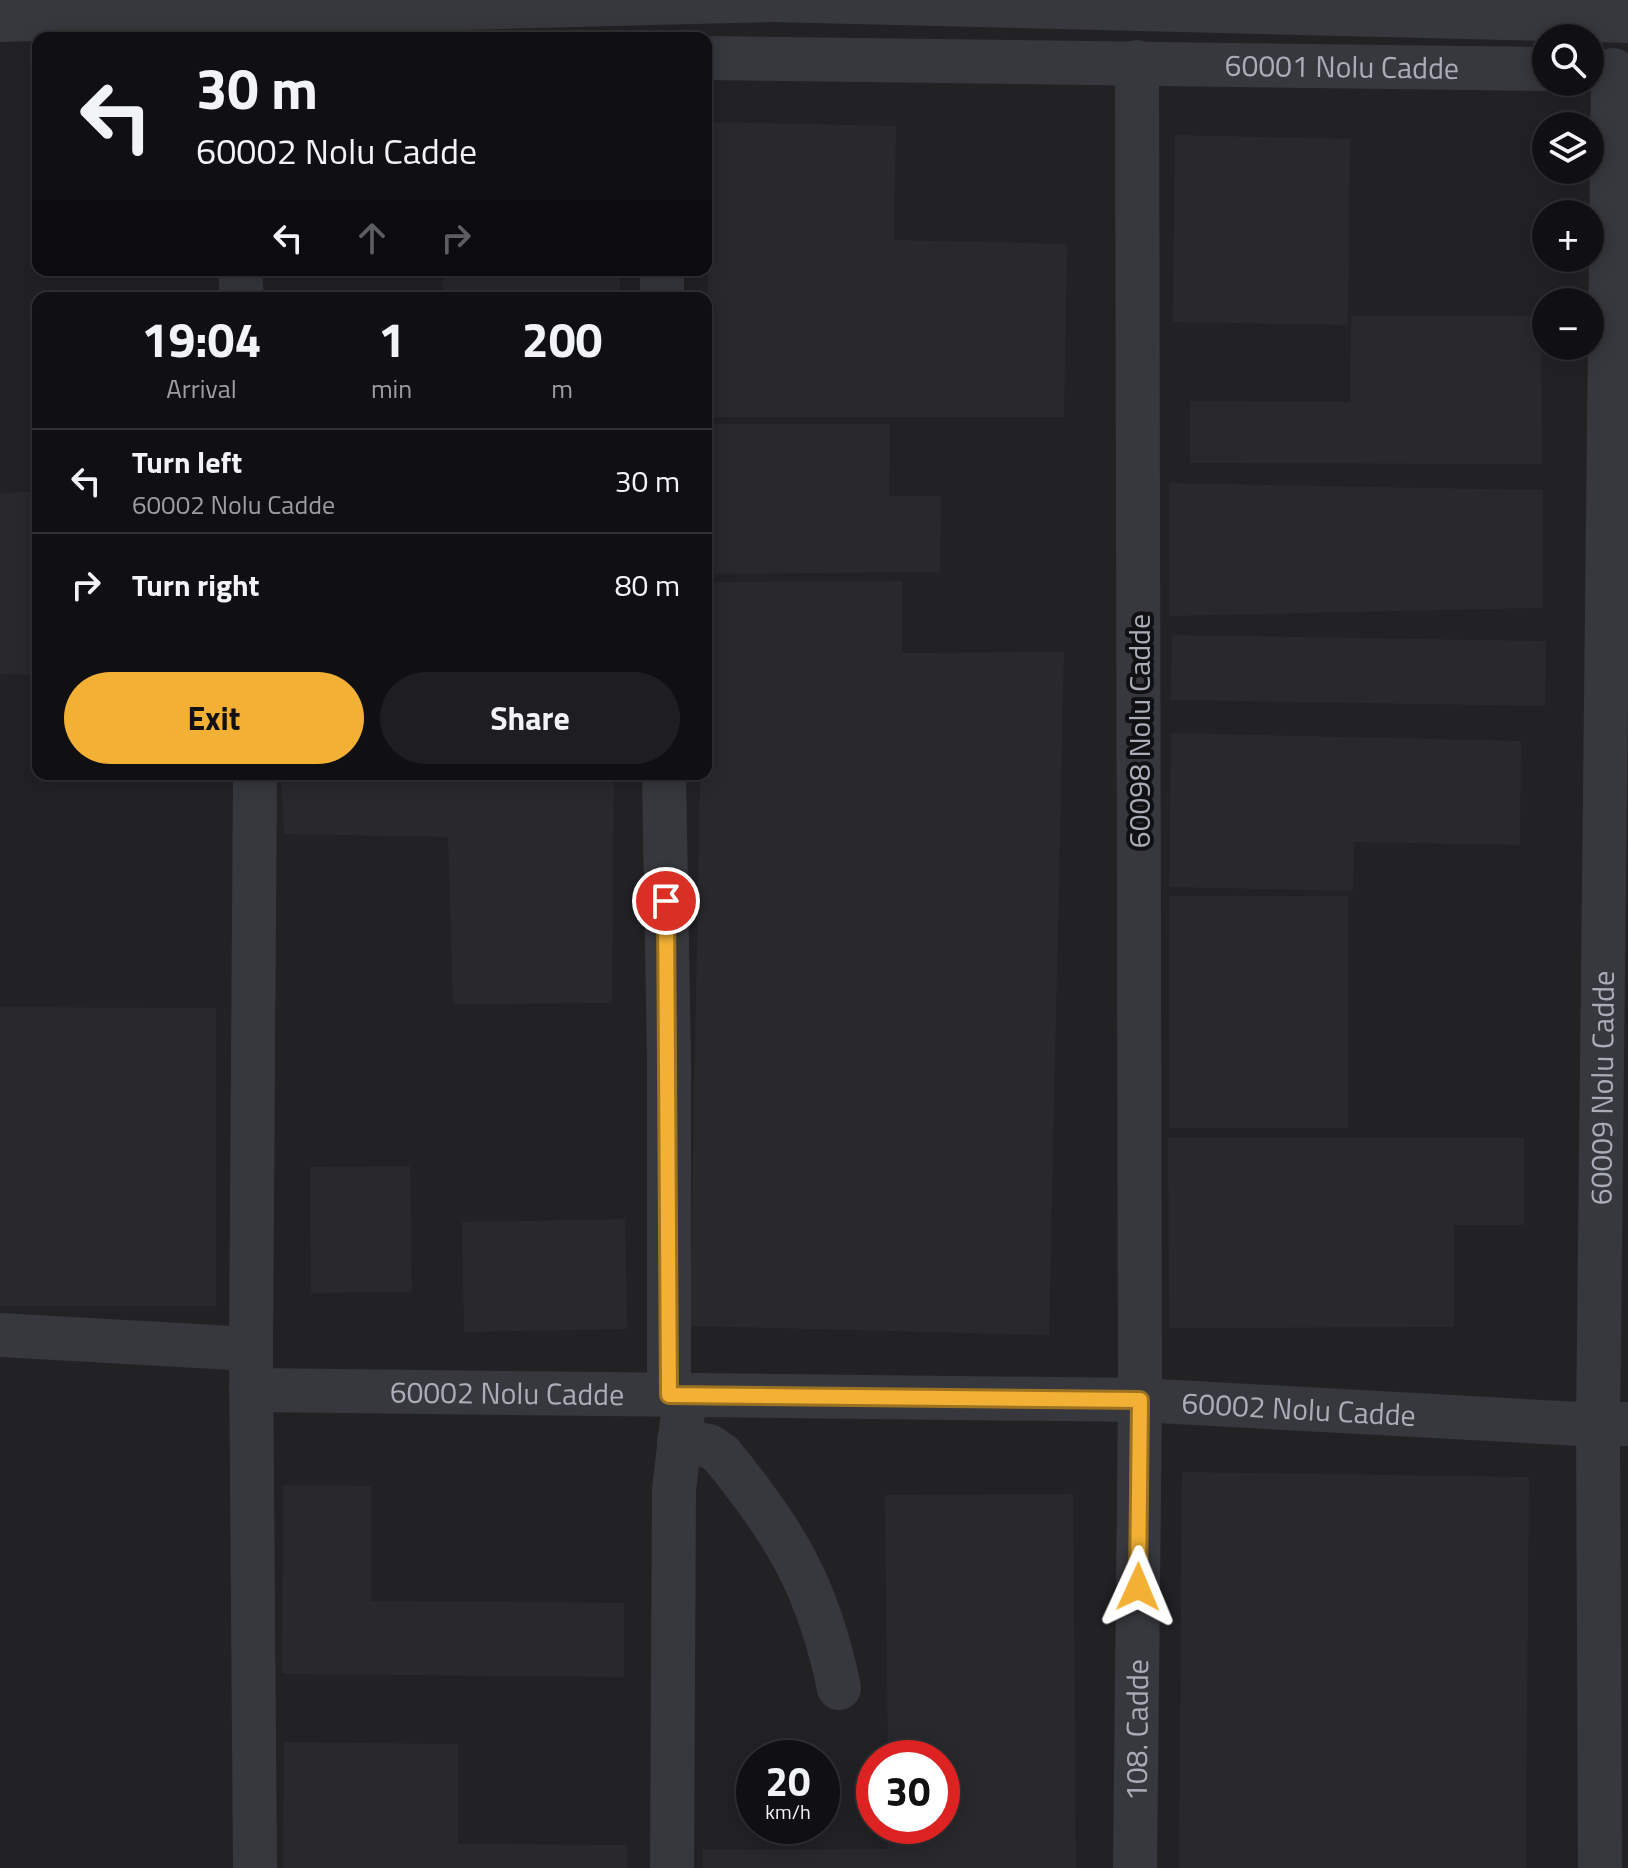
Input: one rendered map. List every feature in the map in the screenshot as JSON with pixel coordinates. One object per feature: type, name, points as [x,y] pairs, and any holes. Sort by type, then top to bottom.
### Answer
[{"type":"street","points":[[0,20],[207,14],[669,20],[771,0],[1628,21]]},
{"type":"street","name":"60001 Nolu Cadde","points":[[712,58],[1532,69]]},
{"type":"street","name":"60098 Nolu Cadde","points":[[1137,62],[1140,1400]]},
{"type":"street","name":"60009 Nolu Cadde","points":[[1600,1868],[1613,1424],[1610,70]]},
{"type":"street","points":[[255,780],[251,1370],[255,1868]]},
{"type":"street","points":[[664,780],[679,1441],[674,1490],[672,1868]]},
{"type":"street","name":"60002 Nolu Cadde","points":[[0,1335],[251,1370],[677,1395],[1140,1400],[1613,1424]]},
{"type":"street","name":"108. Cadde","points":[[1135,1868],[1140,1400]]},
{"type":"street","points":[[679,1441],[709,1446],[721,1454],[781,1531],[817,1605],[839,1688]]},
{"type":"shaded area","points":[[0,0],[1628,0],[1628,1868],[0,1868]]},
{"type":"building","points":[[712,122],[896,126],[894,240],[1067,244],[1064,417],[712,417],[712,292],[708,292],[708,276],[712,276]]},
{"type":"building","points":[[1175,135],[1350,139],[1348,325],[1173,322]]},
{"type":"building","points":[[443,276],[621,276],[620,292],[442,292]]},
{"type":"building","points":[[1351,316],[1532,316],[1532,360],[1541,360],[1542,464],[1190,463],[1190,401],[1350,402]]},
{"type":"building","points":[[712,424],[890,424],[889,496],[941,496],[940,572],[712,574]]},
{"type":"building","points":[[1169,483],[1543,490],[1543,608],[1169,616]]},
{"type":"building","points":[[32,491],[32,675],[0,674],[0,494]]},
{"type":"building","points":[[902,581],[902,653],[1064,652],[1049,1335],[690,1326],[700,780],[712,780],[712,582]]},
{"type":"building","points":[[1172,635],[1546,641],[1545,706],[1171,700]]},
{"type":"building","points":[[1171,733],[1521,741],[1520,845],[1354,842],[1353,891],[1169,887]]},
{"type":"building","points":[[281,780],[614,780],[612,1003],[453,1004],[448,837],[284,834]]},
{"type":"building","points":[[1169,896],[1348,896],[1348,1128],[1169,1128]]},
{"type":"building","points":[[0,1007],[216,1008],[216,1306],[0,1306]]},
{"type":"building","points":[[1168,1138],[1524,1138],[1524,1225],[1454,1225],[1454,1327],[1169,1328]]},
{"type":"building","points":[[410,1166],[412,1292],[311,1293],[310,1167]]},
{"type":"building","points":[[625,1219],[627,1329],[464,1332],[462,1222]]},
{"type":"building","points":[[1182,1472],[1529,1477],[1526,1868],[1179,1868]]},
{"type":"building","points":[[283,1485],[371,1486],[371,1601],[624,1603],[624,1677],[282,1674]]},
{"type":"building","points":[[1073,1494],[1076,1868],[703,1868],[703,1850],[888,1849],[888,1844],[960,1844],[960,1740],[888,1740],[885,1495]]},
{"type":"building","points":[[284,1742],[458,1744],[458,1844],[627,1845],[627,1868],[283,1868]]},
{"type":"route","points":[[666,901],[669,1395],[1140,1400],[1138,1587]]}]
